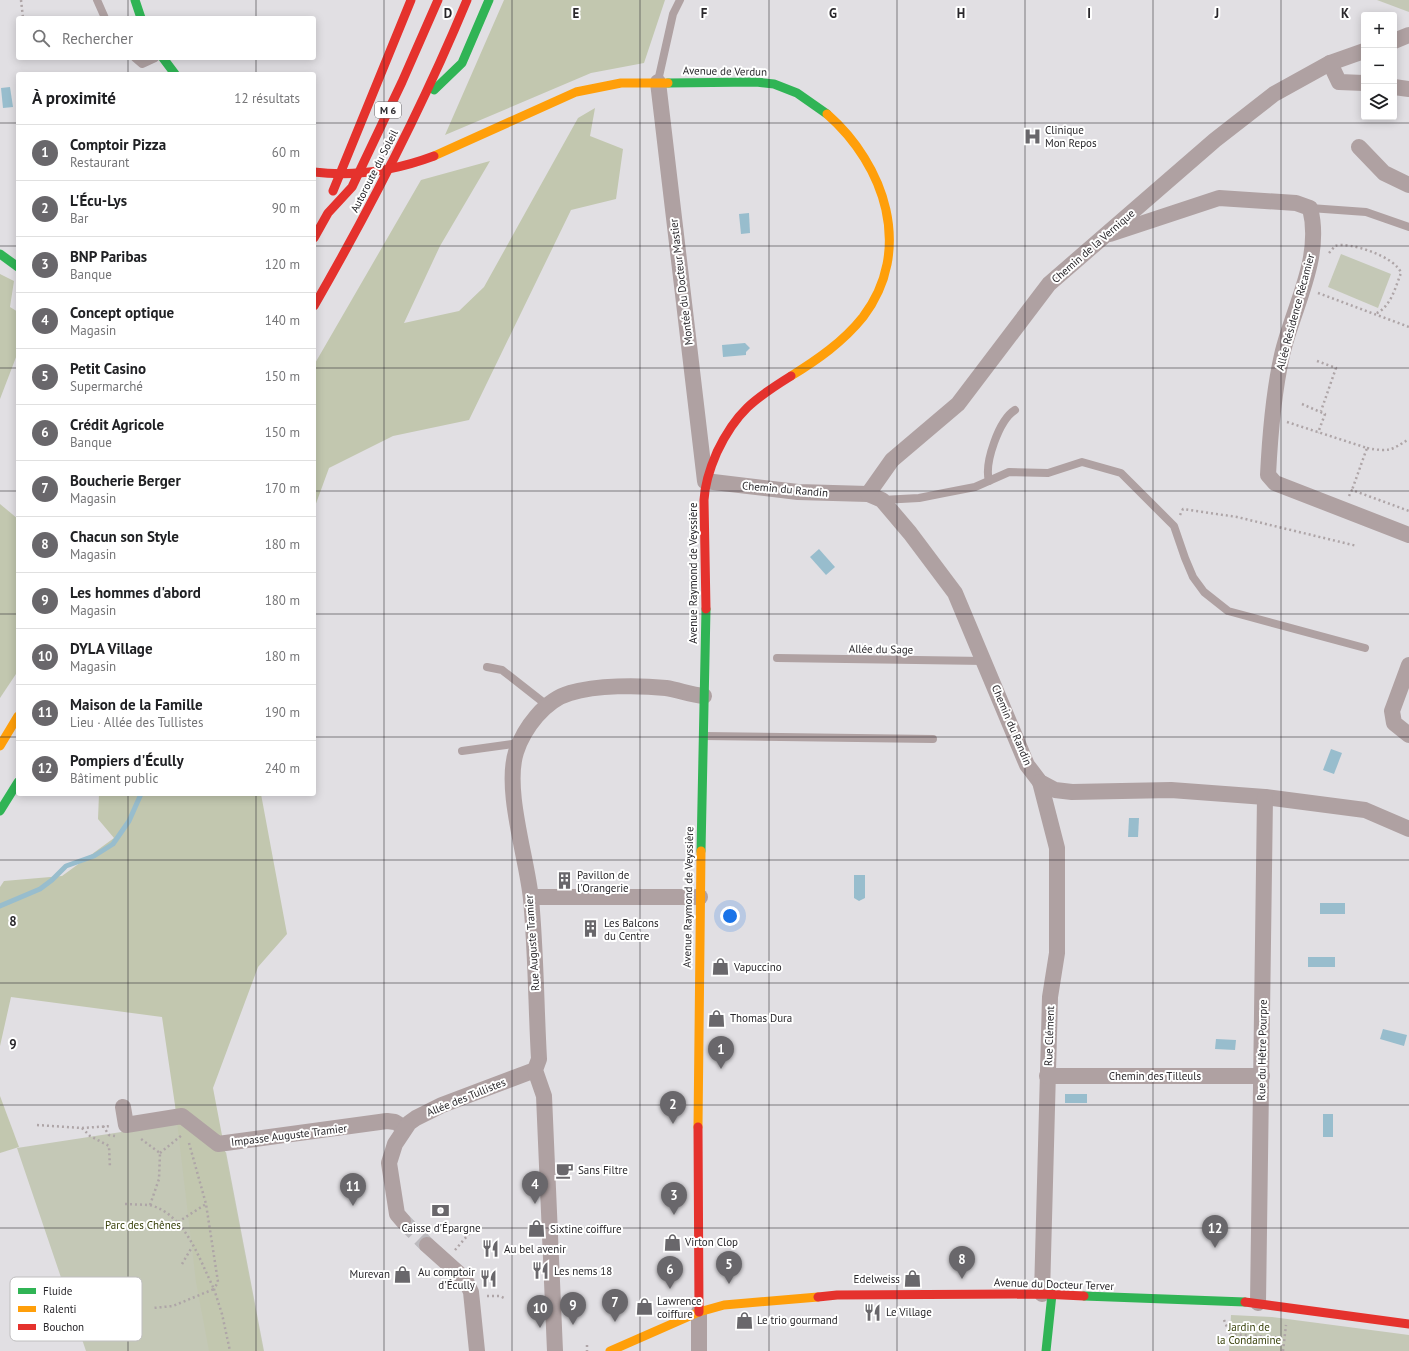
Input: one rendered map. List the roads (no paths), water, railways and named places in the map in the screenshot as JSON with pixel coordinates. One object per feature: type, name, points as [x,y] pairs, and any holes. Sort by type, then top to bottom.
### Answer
[{"type":"main road","points":[[135,0],[140,16]]},
{"type":"main road","points":[[328,213],[336,180],[359,130],[411,0]]},
{"type":"main road","name":"Autoroute du Soleil","points":[[316,234],[328,213],[352,187],[402,82],[438,0]]},
{"type":"main road","name":"Autoroute du Soleil","points":[[316,302],[362,221],[424,99],[445,56],[467,0]]},
{"type":"main road","points":[[424,99],[462,64],[490,0]]},
{"type":"main road","points":[[164,60],[174,72]]},
{"type":"main road","name":"Avenue de Verdun","points":[[316,172],[343,175],[375,173],[404,167],[434,156],[576,92],[621,83],[756,82],[777,85],[815,104],[835,119],[863,150],[880,184],[888,219],[889,240],[884,277],[877,296],[857,326],[828,352],[779,383],[736,419],[726,436],[705,481]]},
{"type":"main road","points":[[0,254],[16,265]]},
{"type":"main road","name":"Avenue Raymond de Veyssière","points":[[699,1312],[700,897],[704,736],[705,481]]},
{"type":"main road","points":[[0,746],[16,719]]},
{"type":"main road","points":[[0,811],[16,785]]},
{"type":"main road","points":[[1046,1351],[1050,1318],[1047,1294]]},
{"type":"main road","name":"Avenue du Docteur Terver","points":[[610,1351],[699,1312],[724,1305],[837,1295],[1047,1294],[1258,1303],[1409,1324]]},
{"type":"street","points":[[1397,40],[1409,36]]},
{"type":"street","name":"Chemin de la Vernique","points":[[875,497],[892,460],[958,404],[1049,284],[1215,140],[1269,98],[1330,63],[1361,52]]},
{"type":"street","points":[[1330,63],[1339,82],[1361,83]]},
{"type":"street","name":"Montée du Docteur Mastier","points":[[658,82],[705,481]]},
{"type":"street","points":[[1397,87],[1409,89]]},
{"type":"street","points":[[1359,147],[1384,173],[1409,185]]},
{"type":"street","points":[[1103,237],[1219,198],[1296,203],[1310,208]]},
{"type":"street","name":"Allée Résidence Récamier","points":[[1310,208],[1314,224],[1312,257],[1282,355],[1270,422],[1268,475],[1275,483],[1409,535]]},
{"type":"street","name":"Chemin du Randin","points":[[705,481],[798,492],[875,497],[910,533],[955,593],[1027,765],[1040,782],[1055,790],[1072,792],[1171,790],[1265,797],[1365,810],[1409,829]]},
{"type":"street","points":[[1409,665],[1392,711],[1394,723],[1409,735]]},
{"type":"street","name":"Rue Auguste Tramier","points":[[555,1351],[544,1096],[535,1070],[539,1059],[531,897],[525,869],[514,797],[516,753],[530,726],[548,706],[569,693],[614,686],[667,688],[693,695],[704,696]]},
{"type":"street","name":"Rue Clément","points":[[1040,782],[1056,848],[1057,953],[1050,997],[1047,1076],[1047,1294]]},
{"type":"street","name":"Rue du Hêtre Pourpre","points":[[1258,1303],[1265,797]]},
{"type":"street","points":[[531,897],[700,897]]},
{"type":"street","name":"Allée des Tullistes","points":[[403,1221],[396,1214],[388,1163],[395,1144],[407,1126],[416,1118],[442,1105],[535,1070]]},
{"type":"street","name":"Chemin des Tilleuls","points":[[1047,1076],[1262,1076]]},
{"type":"street","name":"Impasse Auguste Tramier","points":[[123,1107],[124,1130],[182,1116],[218,1144],[387,1121],[407,1126]]},
{"type":"street","points":[[427,1245],[465,1279],[471,1292],[477,1351]]},
{"type":"street","points":[[699,1312],[699,1351]]},
{"type":"lane","points":[[97,0],[104,16]]},
{"type":"lane","points":[[658,82],[673,14],[680,0]]},
{"type":"lane","points":[[137,60],[142,64],[151,60]]},
{"type":"lane","points":[[1310,208],[1366,212],[1409,227]]},
{"type":"lane","points":[[989,480],[987,472],[996,436],[1010,413],[1015,410]]},
{"type":"lane","points":[[875,497],[919,498],[944,494],[975,487],[1009,472],[1048,473],[1082,462],[1121,473],[1174,526],[1193,577],[1204,592],[1228,611],[1365,648]]},
{"type":"lane","name":"Allée du Sage","points":[[777,658],[985,662]]},
{"type":"lane","points":[[487,667],[502,670],[548,706]]},
{"type":"lane","points":[[704,736],[933,740]]},
{"type":"lane","points":[[462,751],[520,743]]},
{"type":"water","points":[[10,87],[13,107],[3,108],[1,88]]},
{"type":"water","points":[[749,213],[750,233],[741,234],[739,214]]},
{"type":"water","points":[[745,343],[750,348],[746,352],[746,355],[723,357],[722,345]]},
{"type":"water","points":[[819,549],[835,567],[826,575],[810,557]]},
{"type":"water","points":[[1331,749],[1342,753],[1334,774],[1323,770]]},
{"type":"water","points":[[1129,818],[1139,818],[1138,837],[1128,837]]},
{"type":"water","points":[[854,875],[865,875],[865,898],[859,901],[854,898]]},
{"type":"water","points":[[1320,903],[1345,903],[1345,914],[1320,914]]},
{"type":"water","points":[[1308,957],[1335,957],[1335,967],[1308,967]]},
{"type":"water","points":[[1383,1029],[1407,1035],[1404,1046],[1380,1039]]},
{"type":"water","points":[[1216,1039],[1236,1040],[1235,1050],[1215,1049]]},
{"type":"water","points":[[1065,1094],[1087,1094],[1087,1103],[1065,1103]]},
{"type":"water","points":[[1323,1114],[1333,1114],[1333,1137],[1323,1137]]},
{"type":"waterway","points":[[0,906],[40,889],[52,880],[66,866],[94,856],[113,844],[129,821],[140,796]]},
{"type":"tunnel","points":[[403,1221],[427,1245]]},
{"type":"place","name":"Clinique Mon Repos","points":[[1032,136]]},
{"type":"place","name":"Pavillon de l'Orangerie","points":[[564,881]]},
{"type":"place","name":"Les Balcons du Centre","points":[[591,929]]},
{"type":"place","name":"Vapuccino","points":[[721,967]]},
{"type":"place","name":"Thomas Dura","points":[[717,1018]]},
{"type":"place","name":"Comptoir Pizza","points":[[721,1069]]},
{"type":"place","name":"L'Écu-Lys","points":[[673,1124]]},
{"type":"place","name":"Sans Filtre","points":[[565,1170]]},
{"type":"place","name":"Concept optique","points":[[535,1204]]},
{"type":"place","name":"Maison de la Famille","points":[[353,1206]]},
{"type":"place","name":"Caisse d'Épargne","points":[[441,1210]]},
{"type":"place","name":"BNP Paribas","points":[[674,1215]]},
{"type":"place","name":"Sixtine coiffure","points":[[537,1229]]},
{"type":"place","name":"Virton Clop","points":[[672,1242]]},
{"type":"place","name":"Pompiers d'Écully","points":[[1215,1248]]},
{"type":"place","name":"Au bel avenir","points":[[491,1249]]},
{"type":"place","name":"Les nems 18","points":[[541,1271]]},
{"type":"place","name":"Murevan","points":[[403,1274]]},
{"type":"place","name":"Au comptoir d'Écully","points":[[488,1278]]},
{"type":"place","name":"Edelweiss","points":[[913,1279]]},
{"type":"place","name":"Chacun son Style","points":[[962,1279]]},
{"type":"place","name":"Petit Casino","points":[[729,1284]]},
{"type":"place","name":"Crédit Agricole","points":[[670,1289]]},
{"type":"place","name":"Lawrence coiffure","points":[[644,1307]]},
{"type":"place","name":"Le Village","points":[[873,1312]]},
{"type":"place","name":"Le trio gourmand","points":[[744,1320]]},
{"type":"place","name":"Boucherie Berger","points":[[615,1322]]},
{"type":"place","name":"Les hommes d'abord","points":[[573,1325]]},
{"type":"place","name":"DYLA Village","points":[[540,1328]]},
{"type":"park label","name":"Parc des Chênes","points":[[143,1225]]},
{"type":"park label","name":"Jardin de la Condamine","points":[[1249,1333]]}]
